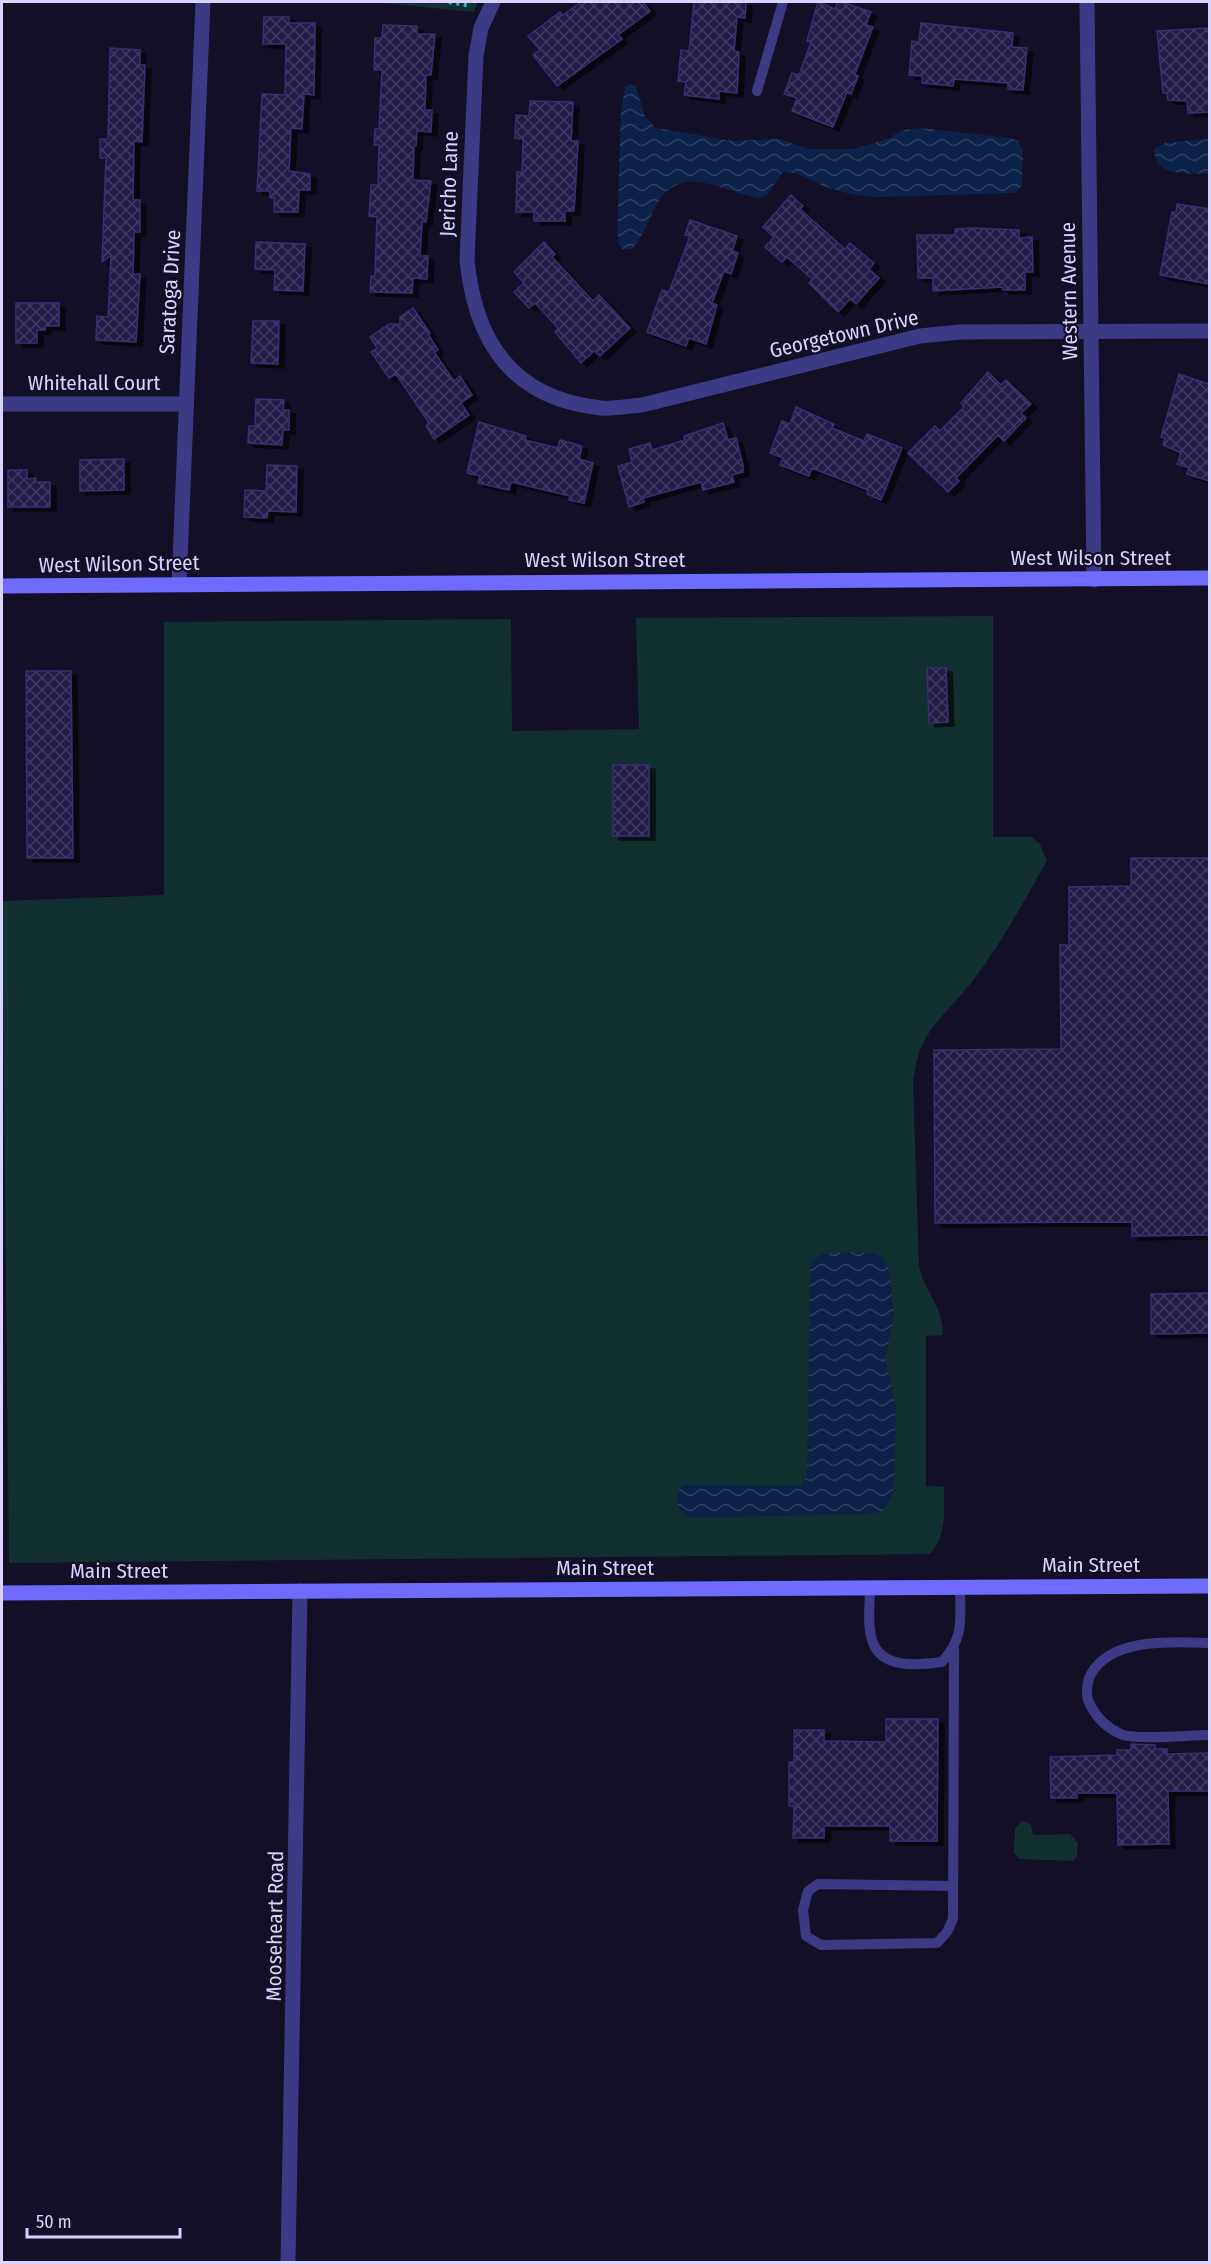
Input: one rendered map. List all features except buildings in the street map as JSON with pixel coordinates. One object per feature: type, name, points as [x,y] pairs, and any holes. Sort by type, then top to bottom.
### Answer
[{"type":"main road","name":"West Wilson Street","points":[[2,586],[1209,578]]},
{"type":"main road","name":"Main Street","points":[[2,1593],[1209,1586]]},
{"type":"street","name":"Saratoga Drive","points":[[179,584],[203,2]]},
{"type":"street","name":"Jericho Lane","points":[[493,2],[481,28],[476,56],[467,260],[476,316],[489,342],[505,363]]},
{"type":"street","name":"Western Avenue","points":[[1087,2],[1094,580]]},
{"type":"street","name":"Georgetown Drive","points":[[505,363],[531,386],[563,401],[603,408],[642,405],[920,336],[960,332],[1209,331]]},
{"type":"street","name":"Whitehall Court","points":[[2,404],[186,404]]},
{"type":"street","name":"Mooseheart Road","points":[[288,2262],[300,1591]]},
{"type":"lane","points":[[757,91],[783,2]]},
{"type":"lane","points":[[954,1886],[818,1884],[808,1891],[803,1910],[806,1936],[821,1945],[938,1943],[954,1919],[954,1886],[954,1648],[960,1628],[960,1587]]},
{"type":"lane","points":[[870,1588],[872,1641],[883,1655],[896,1663],[942,1662],[954,1648]]},
{"type":"lane","points":[[1209,1643],[1142,1645],[1119,1651],[1098,1662],[1089,1677],[1086,1694],[1092,1710],[1102,1724],[1124,1736],[1209,1735]]},
{"type":"path","points":[[449,2],[471,6]]},
{"type":"green space","points":[[372,2],[478,2],[474,12]]},
{"type":"green space","points":[[993,616],[993,837],[1031,837],[1040,844],[1047,861],[984,966],[934,1026],[920,1050],[916,1065],[913,1084],[919,1266],[940,1314],[943,1335],[926,1336],[926,1486],[944,1487],[942,1531],[930,1554],[9,1563],[2,901],[164,895],[164,622],[511,619],[512,731],[639,729],[636,618]]},
{"type":"green space","points":[[1022,1821],[1031,1824],[1033,1835],[1070,1834],[1078,1843],[1077,1856],[1073,1861],[1019,1859],[1014,1853],[1015,1828]]},
{"type":"water","points":[[630,84],[636,86],[645,117],[656,128],[732,141],[779,139],[809,149],[853,149],[887,139],[904,130],[921,128],[1010,138],[1018,141],[1023,151],[1022,186],[1014,193],[875,197],[842,192],[799,175],[783,172],[766,196],[759,198],[704,183],[678,184],[667,191],[657,204],[643,233],[632,249],[623,249],[619,244],[617,232],[621,113],[625,87]]},
{"type":"water","points":[[1209,139],[1209,174],[1174,172],[1160,165],[1156,158],[1154,149],[1165,143]]},
{"type":"water","points":[[874,1253],[884,1258],[889,1270],[894,1314],[885,1359],[896,1406],[894,1483],[891,1498],[883,1511],[870,1514],[688,1518],[677,1503],[677,1494],[683,1485],[790,1486],[802,1484],[807,1476],[810,1269],[813,1260],[822,1254]]}]
